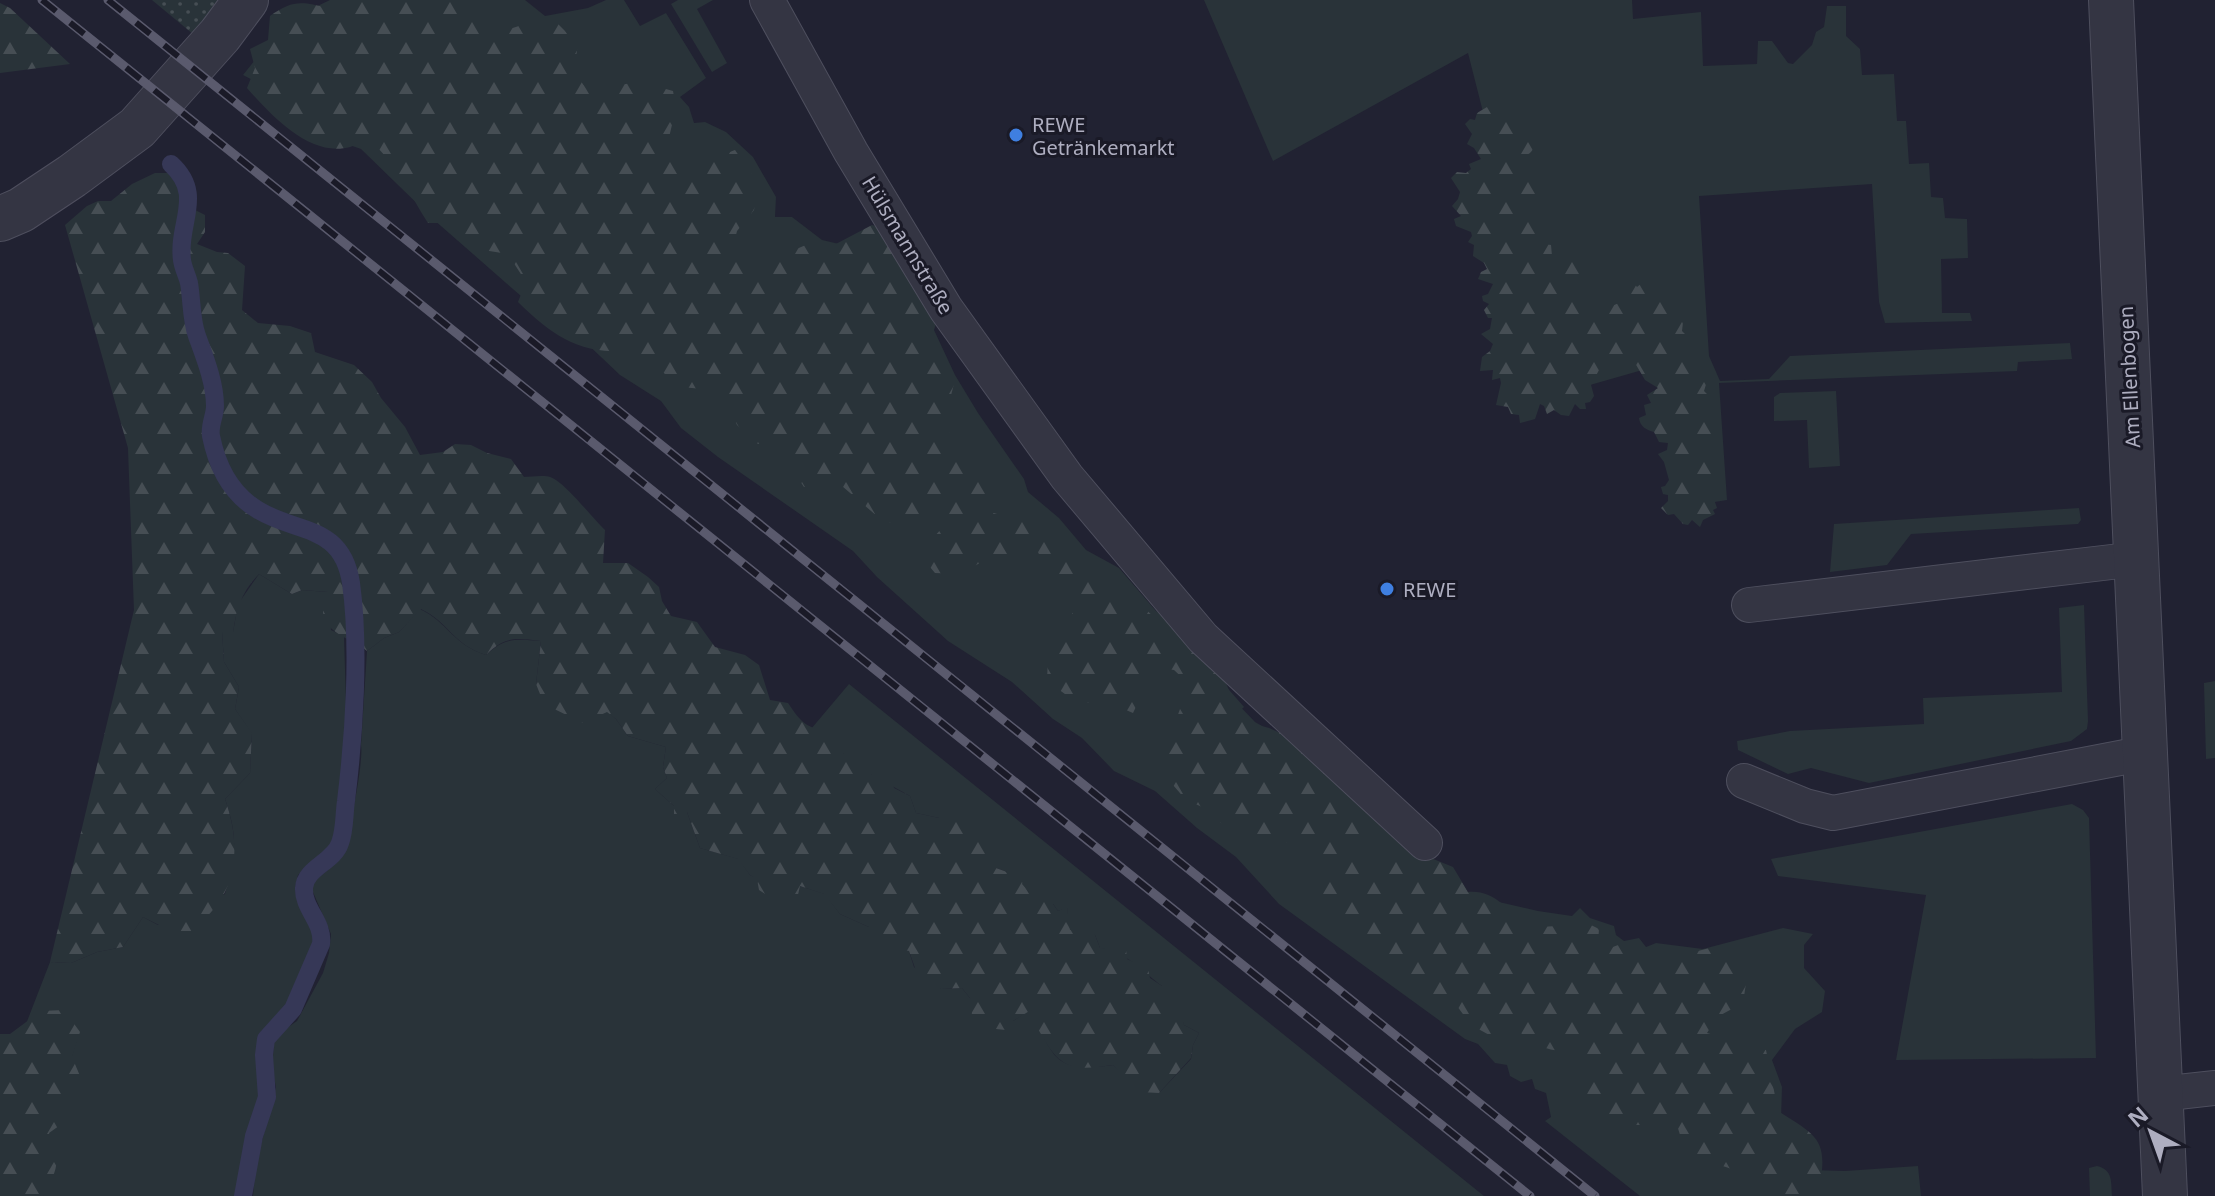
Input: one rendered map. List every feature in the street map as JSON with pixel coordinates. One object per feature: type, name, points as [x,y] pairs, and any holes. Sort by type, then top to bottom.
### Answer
[{"type":"street","points":[[0,219],[21,210],[137,128],[220,35],[246,0]]},
{"type":"street","name":"Am Ellenbogen","points":[[2111,0],[2165,1196]]},
{"type":"lane","name":"Hülsmannstraße","points":[[767,0],[851,152],[946,309],[1067,477],[1203,638],[1425,843]]},
{"type":"lane","points":[[1749,605],[2137,559]]},
{"type":"lane","points":[[1744,781],[1805,806],[1833,813],[2146,753]]},
{"type":"lane","points":[[2160,1094],[2215,1088]]},
{"type":"green space","points":[[152,0],[230,0],[199,39]]},
{"type":"green space","points":[[330,0],[525,0],[545,16],[588,8],[606,0],[624,0],[640,26],[666,13],[706,78],[680,97],[689,107],[694,123],[705,122],[726,132],[753,157],[776,197],[775,217],[792,217],[822,240],[856,248],[939,314],[934,330],[955,375],[1024,479],[1028,492],[1059,518],[1086,550],[1119,568],[1156,611],[1192,634],[1212,652],[1233,699],[1255,722],[1285,739],[1381,811],[1451,891],[1572,916],[1580,908],[1590,918],[1614,926],[1616,935],[1624,941],[1639,938],[1646,947],[1656,943],[1703,949],[1783,928],[1813,934],[1804,945],[1804,968],[1825,991],[1822,1012],[1795,1029],[1772,1060],[1782,1087],[1780,1151],[1810,1170],[1918,1166],[1921,1196],[1640,1196],[1545,1121],[1551,1117],[1546,1093],[1535,1089],[1532,1079],[1521,1082],[1510,1076],[1507,1065],[1495,1063],[1478,1044],[1465,1039],[1279,904],[1236,857],[1155,791],[1114,771],[1082,738],[1053,719],[1012,682],[948,641],[853,551],[681,428],[661,401],[620,375],[581,338],[521,296],[433,219],[361,149],[326,137],[272,90],[243,75],[286,21]]},
{"type":"green space","points":[[330,0],[468,0],[494,34],[550,16],[578,44],[576,68],[587,89],[641,82],[673,91],[676,108],[666,150],[677,173],[699,168],[735,150],[758,184],[754,210],[737,231],[731,255],[750,262],[775,258],[813,242],[834,245],[872,225],[889,230],[924,289],[925,311],[915,321],[894,327],[906,341],[925,345],[950,366],[955,380],[949,403],[951,419],[948,441],[981,479],[987,511],[1040,527],[1078,572],[1098,577],[1110,591],[1135,599],[1159,622],[1171,641],[1196,644],[1215,663],[1222,682],[1244,707],[1216,732],[1243,721],[1269,728],[1294,739],[1361,784],[1375,821],[1363,852],[1362,873],[1390,852],[1411,850],[1453,867],[1468,892],[1494,898],[1530,923],[1549,926],[1581,920],[1599,929],[1598,943],[1610,948],[1621,944],[1634,949],[1627,958],[1671,958],[1725,944],[1748,970],[1743,1003],[1717,1017],[1707,1033],[1766,1050],[1778,1111],[1811,1133],[1821,1149],[1819,1189],[1808,1196],[1772,1196],[1736,1171],[1695,1161],[1684,1148],[1677,1125],[1623,1125],[1595,1116],[1587,1094],[1592,1069],[1578,1048],[1553,1050],[1518,1031],[1493,1037],[1471,1025],[1457,1006],[1434,1000],[1425,985],[1401,980],[1372,942],[1347,921],[1317,913],[1315,868],[1301,853],[1278,836],[1253,839],[1228,830],[1207,809],[1186,800],[1173,785],[1166,748],[1189,684],[1174,670],[1155,667],[1133,713],[1112,704],[1076,702],[1047,681],[1048,657],[1081,595],[1057,595],[1038,552],[989,558],[960,574],[935,573],[919,554],[949,520],[934,508],[913,519],[885,523],[842,486],[804,487],[788,463],[788,438],[758,444],[737,425],[722,391],[682,387],[635,351],[616,352],[584,347],[544,325],[518,302],[526,282],[508,254],[477,249],[456,223],[428,223],[394,167],[367,138],[350,147],[335,149],[320,146],[292,132],[247,88],[255,68],[250,49],[268,40],[270,16],[278,11],[297,3],[327,8]]},
{"type":"green space","points":[[678,0],[713,0],[697,9],[727,63],[712,72],[671,4]]},
{"type":"green space","points":[[1204,0],[1632,0],[1633,19],[1701,12],[1703,66],[1757,64],[1758,41],[1772,41],[1788,63],[1793,64],[1812,45],[1816,32],[1824,27],[1827,6],[1846,6],[1846,36],[1860,49],[1862,75],[1894,74],[1897,121],[1906,121],[1909,164],[1929,163],[1931,197],[1943,198],[1945,218],[1967,219],[1968,258],[1941,259],[1942,313],[1970,313],[1972,321],[1885,323],[1879,302],[1872,184],[1699,196],[1709,356],[1720,381],[1769,379],[1790,356],[2070,343],[2072,359],[2018,362],[2017,371],[1719,383],[1727,500],[1702,504],[1681,359],[1555,395],[1468,53],[1273,161]]},
{"type":"green space","points":[[0,3],[10,8],[70,64],[0,73]]},
{"type":"green space","points":[[1494,107],[1497,114],[1495,119],[1513,123],[1515,128],[1527,129],[1531,135],[1528,142],[1535,144],[1534,147],[1530,153],[1521,156],[1525,162],[1533,163],[1536,169],[1531,173],[1542,178],[1540,194],[1529,197],[1535,205],[1534,210],[1526,216],[1536,220],[1539,227],[1537,234],[1544,233],[1544,244],[1551,245],[1552,256],[1570,256],[1576,261],[1575,266],[1584,264],[1584,301],[1590,300],[1589,304],[1597,307],[1599,297],[1612,306],[1621,302],[1621,291],[1633,282],[1637,287],[1647,279],[1652,280],[1653,286],[1665,281],[1669,285],[1664,298],[1682,300],[1692,315],[1689,321],[1683,322],[1682,331],[1687,336],[1688,345],[1684,349],[1675,349],[1679,354],[1690,355],[1693,363],[1691,371],[1707,381],[1704,391],[1714,401],[1710,405],[1716,414],[1710,418],[1719,429],[1717,434],[1710,434],[1718,448],[1716,456],[1712,457],[1717,466],[1714,476],[1721,478],[1722,484],[1712,494],[1717,508],[1713,510],[1715,514],[1703,520],[1700,527],[1692,520],[1688,525],[1683,524],[1674,514],[1668,515],[1661,508],[1668,501],[1668,495],[1663,494],[1661,487],[1669,480],[1664,462],[1658,454],[1667,450],[1668,443],[1659,442],[1654,432],[1644,428],[1640,421],[1639,418],[1646,415],[1644,405],[1651,403],[1647,395],[1658,388],[1645,380],[1635,363],[1623,371],[1613,362],[1607,365],[1609,372],[1599,370],[1591,385],[1594,396],[1585,403],[1586,409],[1580,409],[1575,404],[1569,416],[1554,410],[1547,414],[1540,404],[1535,419],[1520,423],[1519,415],[1511,414],[1508,407],[1496,405],[1500,378],[1492,380],[1493,370],[1480,371],[1482,357],[1493,344],[1481,334],[1490,329],[1492,318],[1488,318],[1484,310],[1489,304],[1483,301],[1482,296],[1488,294],[1493,284],[1478,279],[1481,272],[1487,269],[1473,256],[1474,245],[1468,242],[1471,232],[1456,226],[1454,219],[1461,216],[1452,206],[1460,192],[1451,178],[1457,172],[1466,173],[1471,169],[1469,164],[1481,159],[1467,144],[1472,134],[1465,124],[1470,119],[1475,120],[1477,113]]},
{"type":"green space","points":[[155,173],[178,173],[189,181],[185,198],[193,209],[205,215],[205,232],[197,244],[228,253],[245,266],[242,310],[258,323],[290,326],[311,333],[315,352],[354,365],[372,382],[405,427],[420,455],[443,452],[455,444],[471,445],[511,459],[524,477],[541,476],[556,480],[605,530],[603,563],[628,563],[659,587],[662,601],[671,616],[697,622],[715,647],[745,655],[759,665],[770,700],[788,703],[805,724],[831,733],[831,753],[863,759],[872,775],[890,776],[894,788],[910,796],[916,813],[939,818],[961,813],[967,824],[984,832],[985,852],[995,856],[996,868],[1007,872],[1015,867],[1026,875],[1022,884],[1029,892],[1037,885],[1052,892],[1053,904],[1058,911],[1067,907],[1070,930],[1086,927],[1095,935],[1100,948],[1126,949],[1127,959],[1148,969],[1150,978],[1162,986],[1162,999],[1170,996],[1180,1002],[1184,1025],[1199,1033],[1191,1058],[1159,1093],[1140,1092],[1113,1065],[1075,1067],[1061,1060],[1047,1044],[1031,1010],[1013,1021],[1006,1030],[996,1029],[989,1022],[973,1024],[970,998],[962,988],[941,989],[919,979],[909,951],[871,944],[869,927],[840,914],[824,894],[800,886],[797,899],[784,890],[775,900],[759,890],[757,879],[738,859],[700,848],[687,812],[674,815],[674,806],[655,789],[667,778],[663,767],[666,747],[628,736],[607,712],[583,723],[544,704],[536,684],[541,641],[511,640],[499,644],[486,655],[466,645],[421,609],[399,632],[384,638],[367,651],[328,625],[323,612],[328,592],[302,590],[292,594],[259,574],[241,601],[233,633],[222,632],[224,662],[239,687],[235,709],[252,733],[250,773],[225,799],[232,823],[234,857],[222,897],[193,931],[171,931],[143,917],[123,947],[97,952],[71,963],[50,962],[134,610],[128,448],[65,225],[87,206],[98,201],[111,201],[132,184]]},
{"type":"green space","points":[[1836,391],[1840,466],[1809,468],[1807,420],[1774,421],[1774,397],[1780,393]]},
{"type":"green space","points":[[2079,508],[2081,520],[2078,524],[1911,534],[1887,565],[1830,572],[1834,524]]},
{"type":"green space","points":[[259,574],[292,594],[302,590],[328,592],[331,630],[344,636],[347,737],[334,842],[298,875],[295,888],[298,902],[313,927],[315,941],[311,959],[286,1007],[262,1035],[256,1051],[260,1095],[238,1196],[43,1196],[48,1133],[79,1033],[26,1024],[50,962],[71,963],[97,952],[123,947],[143,917],[158,925],[225,894],[234,837],[225,799],[250,773],[252,734],[235,709],[239,687],[224,662],[222,632],[233,632],[238,604]]},
{"type":"green space","points":[[2084,605],[2088,721],[2087,729],[2071,741],[1869,783],[1811,768],[1788,774],[1738,750],[1737,741],[1790,731],[1924,724],[1923,698],[2062,692],[2059,608]]},
{"type":"green space","points":[[420,609],[465,645],[486,655],[511,640],[541,641],[536,684],[607,711],[628,736],[666,747],[663,767],[667,778],[655,789],[674,806],[687,812],[700,848],[739,859],[750,875],[784,890],[800,886],[825,894],[840,914],[909,951],[914,967],[941,989],[962,988],[989,1022],[1013,1021],[1031,1009],[1045,1040],[1058,1059],[1079,1067],[1113,1065],[1126,1076],[1159,1093],[1191,1059],[1199,1033],[1184,1025],[1179,1009],[1162,1000],[1162,986],[1140,968],[1117,953],[1100,948],[1095,935],[1069,931],[1067,908],[1058,911],[1053,904],[1029,892],[1007,872],[996,868],[985,852],[939,818],[916,813],[910,796],[872,775],[843,753],[831,753],[811,729],[849,684],[1484,1196],[253,1196],[256,1164],[276,1087],[272,1069],[274,1042],[281,1032],[297,1021],[323,973],[329,953],[331,934],[313,892],[313,881],[337,861],[350,823],[360,768],[367,651],[384,638],[399,632]]},
{"type":"green space","points":[[2215,681],[2215,758],[2206,759],[2204,683]]},
{"type":"green space","points":[[2072,804],[2089,818],[2096,1058],[1896,1060],[1926,895],[1778,876],[1771,859]]},
{"type":"green space","points":[[64,1010],[80,1032],[72,1057],[80,1076],[63,1123],[49,1133],[55,1152],[55,1171],[43,1196],[0,1196],[0,1034],[10,1034],[41,1011]]},
{"type":"green space","points":[[2097,1166],[2109,1173],[2112,1196],[2090,1196],[2089,1168]]},
{"type":"waterway","points":[[171,164],[181,176],[188,198],[182,260],[189,283],[195,330],[213,388],[215,406],[211,432],[217,458],[233,487],[248,503],[273,518],[316,533],[338,550],[346,564],[354,608],[355,692],[343,833],[337,850],[309,875],[304,888],[319,929],[321,944],[293,1009],[266,1039],[267,1097],[254,1136],[243,1196]]},
{"type":"railway","points":[[42,0],[1530,1196]]},
{"type":"railway","points":[[108,0],[1595,1196]]},
{"type":"place","name":"REWE Getränkemarkt","points":[[1016,135]]},
{"type":"place","name":"REWE","points":[[1387,589]]}]
